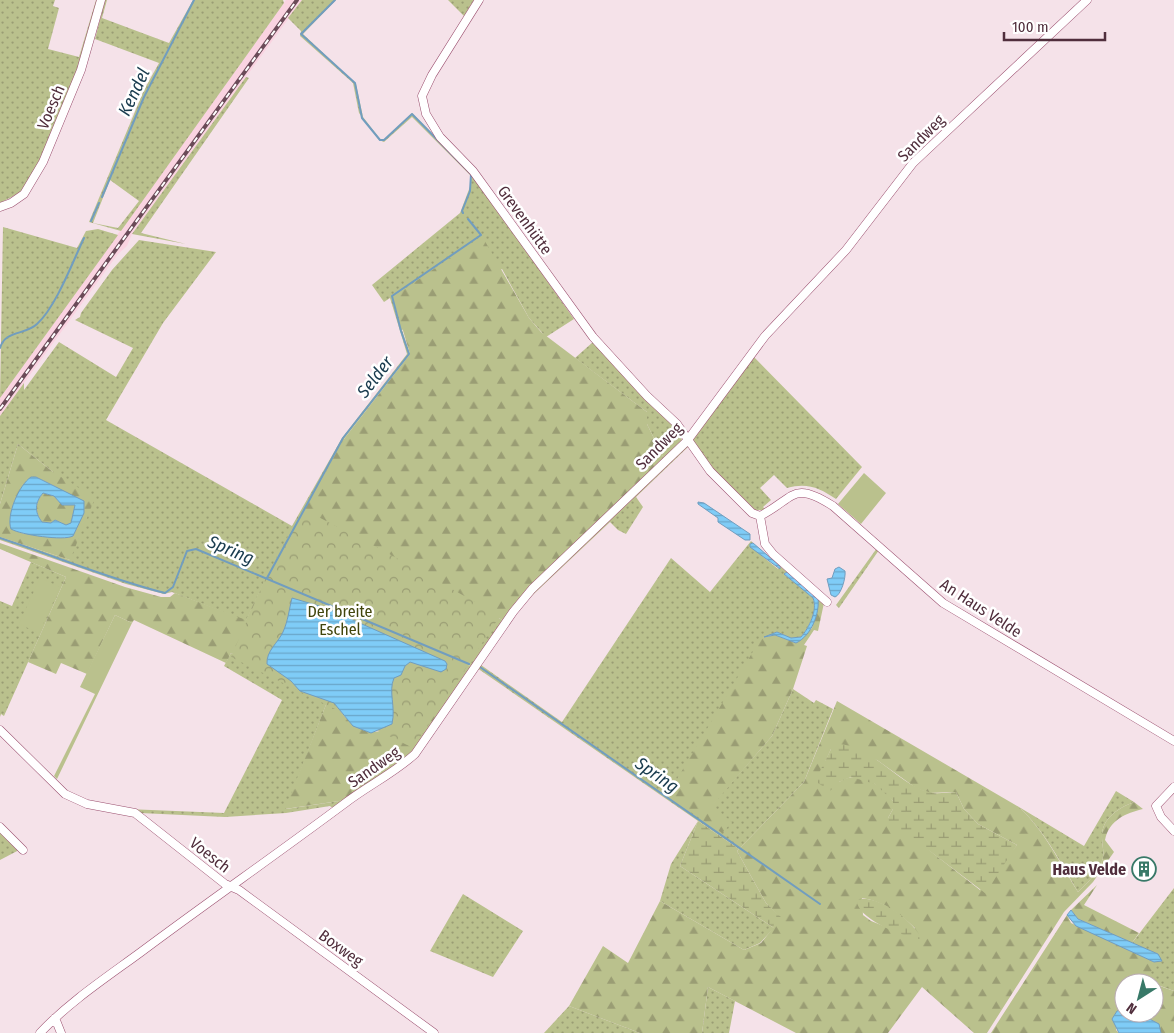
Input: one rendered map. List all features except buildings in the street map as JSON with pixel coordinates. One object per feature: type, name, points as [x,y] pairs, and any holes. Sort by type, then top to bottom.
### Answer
[{"type":"street","name":"Voesch","points":[[0,207],[11,203],[24,194],[43,162],[81,70],[101,0]]},
{"type":"street","name":"Grevenhütte","points":[[479,0],[435,70],[422,96],[426,114],[440,137],[473,171],[586,329],[647,396],[677,424],[687,441]]},
{"type":"street","name":"Sandweg","points":[[231,887],[346,802],[397,770],[415,754],[513,612],[532,589],[687,441],[765,336],[846,250],[913,163],[1087,0]]},
{"type":"street","points":[[687,441],[710,471],[752,513],[760,516],[765,544],[773,554],[827,602]]},
{"type":"street","name":"An Haus Velde","points":[[760,516],[792,494],[805,492],[818,496],[834,506],[943,603],[1174,740]]},
{"type":"street","name":"Voesch","points":[[0,730],[65,794],[87,804],[135,813],[231,887],[138,953],[55,1018],[40,1033]]},
{"type":"street","points":[[1174,787],[1156,806],[1161,817],[1174,830]]},
{"type":"street","points":[[0,827],[23,850]]},
{"type":"street","name":"Boxweg","points":[[231,887],[239,890],[434,1033]]},
{"type":"street","points":[[55,1018],[61,1033]]},
{"type":"shaded area","points":[[286,0],[302,0],[132,234],[127,246],[118,254],[0,416],[0,398]]},
{"type":"green space","points":[[0,0],[55,0],[53,6],[59,8],[48,49],[79,57],[96,0],[99,0],[78,69],[36,170],[21,192],[0,203]]},
{"type":"green space","points":[[105,0],[107,0],[102,18],[169,43],[193,0],[283,0],[284,3],[121,231],[89,222],[144,90],[159,63],[95,39]],"holes":[[[110,180],[139,201],[118,228],[93,223]]]},
{"type":"green space","points":[[302,0],[336,0],[303,34],[356,84],[363,117],[380,139],[384,140],[412,113],[472,174],[574,319],[546,337],[529,318],[502,269],[402,330],[410,354],[344,439],[387,568],[505,621],[473,667],[265,580],[246,621],[172,592],[164,594],[126,584],[0,540],[0,537],[70,560],[53,472],[18,444],[0,504],[0,416],[24,383],[24,390],[59,342],[116,377],[133,348],[75,320],[80,317],[112,270],[139,240],[216,252],[163,323],[106,420],[292,526],[342,438],[407,354],[390,298],[384,302],[372,285],[460,213],[471,184],[470,175],[412,117],[384,142],[379,140],[359,113],[353,83],[300,36],[301,31],[288,18]]},
{"type":"green space","points":[[448,0],[474,0],[464,16]]},
{"type":"green space","points":[[246,77],[249,78],[141,233],[186,244],[132,234]]},
{"type":"green space","points":[[3,227],[77,248],[86,231],[98,229],[118,235],[0,398]]},
{"type":"green space","points":[[482,236],[529,318],[541,332],[647,412],[647,424],[664,459],[505,621],[387,568],[304,511],[344,439],[410,354],[393,297]]},
{"type":"green space","points":[[593,342],[676,429],[683,442],[664,459],[647,424],[647,412],[575,358]]},
{"type":"green space","points":[[752,355],[862,467],[836,499],[813,487],[794,486],[787,488],[774,475],[760,488],[771,500],[763,507],[766,510],[755,510],[710,466],[691,441]]},
{"type":"green space","points":[[18,444],[53,472],[95,498],[70,560],[0,537],[0,504]],"holes":[[[31,477],[36,477],[74,496],[84,513],[65,538],[21,533],[10,518],[24,485]]]},
{"type":"green space","points":[[685,445],[689,446],[636,497],[643,507],[626,534],[618,530],[610,522],[519,608],[549,573]]},
{"type":"green space","points":[[864,473],[886,493],[861,524],[838,504]]},
{"type":"green space","points":[[43,493],[54,496],[62,505],[75,505],[71,523],[66,525],[55,520],[51,523],[42,522],[36,507]]},
{"type":"green space","name":"Der breite Eschel","points":[[303,509],[384,551],[500,616],[413,748],[231,657],[267,575]]},
{"type":"green space","points":[[751,541],[753,543],[750,544],[751,547],[778,569],[780,566],[787,572],[784,574],[813,598],[814,613],[810,624],[801,637],[791,638],[777,632],[761,639],[711,806],[772,736],[793,689],[814,703],[816,700],[833,709],[804,782],[739,849],[477,668],[481,665],[562,722],[671,558],[710,592]]},
{"type":"green space","points":[[0,543],[125,587],[161,597],[170,597],[175,593],[246,620],[265,579],[473,667],[413,752],[400,764],[346,800],[285,809],[327,702],[334,703],[359,728],[375,732],[383,730],[392,724],[395,711],[391,688],[422,702],[427,690],[397,676],[401,675],[405,666],[411,662],[441,672],[446,669],[447,664],[433,654],[371,630],[325,607],[303,599],[292,598],[287,621],[266,660],[274,671],[294,685],[231,653],[226,663],[134,620],[132,623],[115,615],[87,674],[61,663],[56,674],[28,662],[66,577],[0,549]]},
{"type":"green space","points":[[877,548],[879,550],[839,608],[836,605]]},
{"type":"green space","points":[[31,562],[66,577],[4,716],[1,714],[0,717],[0,601],[12,606]]},
{"type":"green space","points":[[40,578],[60,587],[39,633],[19,624]]},
{"type":"green space","points":[[818,597],[824,603],[818,631],[814,630],[804,645],[807,646],[793,689],[772,736],[712,806],[732,822],[722,833],[667,796],[761,638],[775,635],[796,643],[812,628]]},
{"type":"green space","points":[[115,615],[132,623],[57,779],[54,776],[95,694],[80,687]]},
{"type":"green space","points":[[231,653],[327,702],[286,809],[346,800],[334,809],[330,806],[286,813],[225,817],[140,813],[127,809],[224,813],[282,700],[224,666]]},
{"type":"green space","points":[[837,701],[1019,807],[1044,836],[1078,892],[1095,874],[1102,861],[1102,831],[1107,820],[1122,807],[1134,802],[1143,809],[1119,818],[1110,827],[1105,840],[1114,852],[1093,882],[1064,912],[987,1033],[974,1033],[922,987],[888,1033],[796,1033],[708,987],[702,1033],[640,1033],[569,1006],[603,946],[628,963],[660,901],[744,950],[761,943],[781,918],[766,903],[737,851],[804,782]],"holes":[[[831,749],[877,760],[916,788],[929,793],[956,792],[964,809],[978,824],[1017,845],[980,890],[888,818],[893,809],[893,801],[882,789],[869,780],[861,778],[847,778],[839,782],[825,762]],[[862,898],[877,902],[891,909],[915,928],[909,936],[871,921],[863,915]]]},
{"type":"green space","points":[[837,744],[850,746],[862,751],[917,788],[935,793],[956,792],[964,809],[978,824],[1017,845],[985,893],[931,852],[889,825],[888,818],[893,809],[893,801],[875,784],[851,777],[839,782],[830,791],[815,781],[831,749]]},
{"type":"green space","points":[[1116,791],[1134,802],[1122,807],[1107,820],[1102,831],[1102,861],[1095,874],[1078,892],[1044,836],[1019,807],[1084,846]]},
{"type":"green space","points":[[698,821],[680,866],[774,928],[760,943],[744,950],[660,901],[671,864]]},
{"type":"green space","points":[[698,821],[739,849],[737,851],[766,903],[782,918],[774,928],[680,866]]},
{"type":"green space","points":[[0,831],[21,849],[0,860]]},
{"type":"green space","points":[[1097,885],[1084,905],[1139,933],[1132,943],[1078,919],[1071,910]]},
{"type":"green space","points":[[1174,888],[1174,991],[1164,987],[1164,973],[1148,973],[1158,954],[1132,943]]},
{"type":"green space","points":[[463,894],[523,931],[493,977],[430,951]]},
{"type":"green space","points":[[859,899],[877,901],[895,911],[918,932],[922,939],[895,932],[875,922],[861,910],[857,903]]},
{"type":"green space","points":[[1067,915],[1071,923],[1154,962],[1162,961],[1150,973],[1114,973],[1114,1023],[1118,1023],[1116,1030],[1119,1033],[991,1033]]},
{"type":"green space","points":[[708,987],[735,1001],[729,1033],[702,1033]]},
{"type":"green space","points":[[1164,988],[1174,991],[1174,1033],[1161,1033],[1156,1023],[1164,1023]]},
{"type":"green space","points":[[569,1006],[640,1033],[544,1033]]},
{"type":"water","points":[[31,477],[36,477],[84,501],[84,513],[73,536],[61,538],[42,537],[11,529],[10,516],[12,509],[18,493]],"holes":[[[43,493],[54,496],[62,505],[75,505],[71,523],[66,525],[55,520],[51,523],[42,522],[39,518],[36,507],[40,496]]]},
{"type":"water","points":[[698,502],[704,503],[750,534],[750,540],[745,540],[718,522],[718,518],[698,504]]},
{"type":"water","points":[[753,543],[780,566],[780,569],[750,547],[750,544]]},
{"type":"water","points":[[839,567],[845,571],[845,578],[841,590],[835,597],[831,595],[827,579],[832,578],[835,569]]},
{"type":"water","points":[[787,572],[818,597],[818,610],[813,624],[806,635],[796,643],[775,635],[764,637],[777,632],[791,638],[801,637],[812,619],[814,613],[813,598],[784,574]]},
{"type":"water","points":[[292,598],[326,608],[445,661],[447,664],[446,669],[441,672],[410,662],[405,666],[401,675],[394,678],[392,683],[392,724],[371,733],[353,726],[334,703],[300,691],[291,681],[267,664],[270,651],[285,628]]},
{"type":"water","points":[[1071,910],[1078,919],[1158,954],[1162,961],[1154,962],[1076,926],[1067,915]]},
{"type":"water","points":[[1114,1023],[1157,1023],[1161,1033],[1119,1033]]},
{"type":"waterway","name":"Kendel","points":[[102,197],[144,97],[194,0]]},
{"type":"waterway","name":"Selder","points":[[335,0],[301,34],[355,83],[362,118],[380,140],[384,140],[412,114],[471,174],[470,191],[462,211],[463,213]]},
{"type":"waterway","name":"Kendel","points":[[91,221],[99,203]]},
{"type":"waterway","name":"Selder","points":[[267,578],[343,438],[409,354],[392,296],[481,235],[468,219]]},
{"type":"waterway","name":"Kendel","points":[[0,348],[6,338],[37,324],[51,307],[84,238]]},
{"type":"waterway","name":"Spring","points":[[0,538],[103,574],[165,593],[173,587],[187,551],[196,549],[469,664]]},
{"type":"waterway","name":"Spring","points":[[480,667],[820,904]]},
{"type":"railway","points":[[0,409],[297,0]]},
{"type":"place","name":"Haus Velde","points":[[1144,869]]}]
